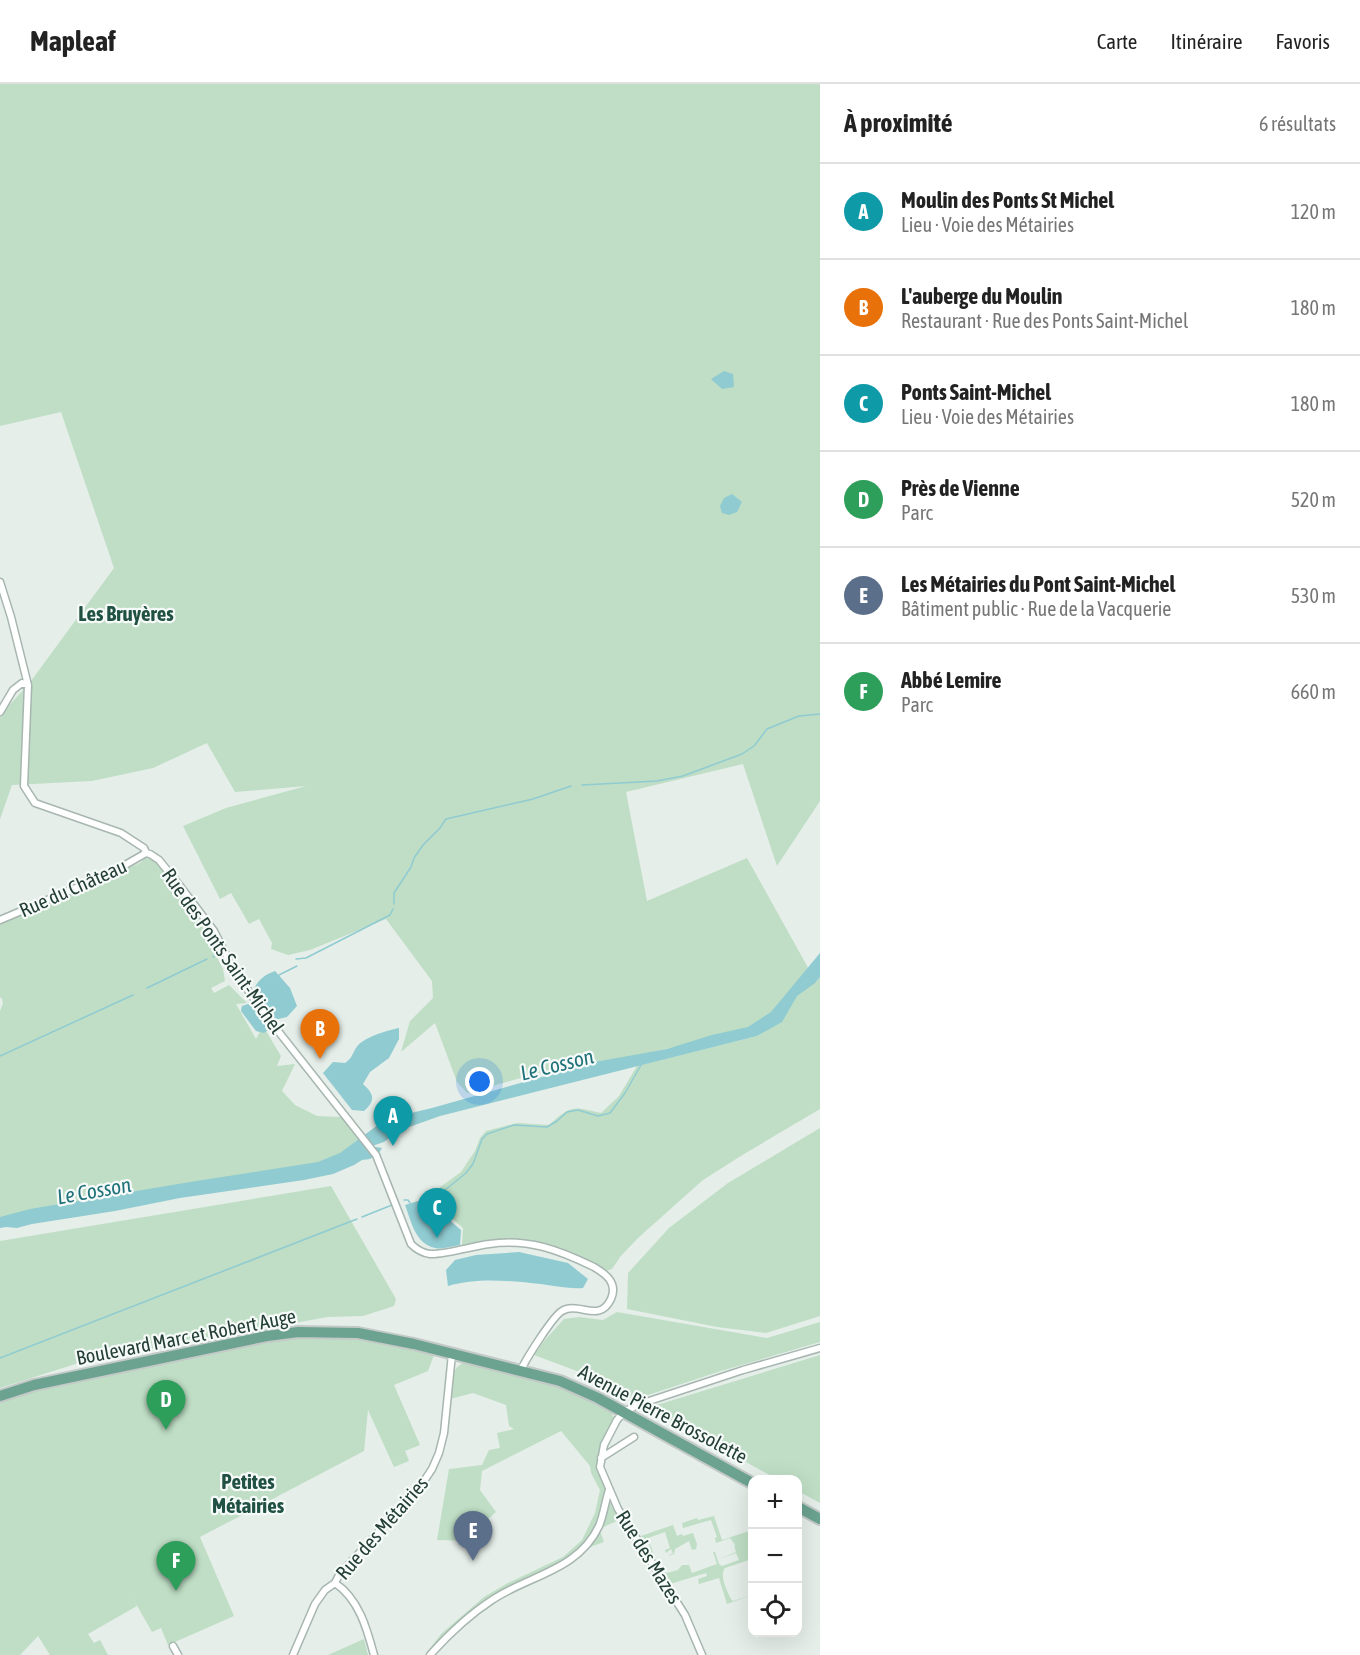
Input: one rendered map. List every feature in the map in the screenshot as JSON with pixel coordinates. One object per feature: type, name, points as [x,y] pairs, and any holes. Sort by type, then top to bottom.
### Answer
[{"type":"main road","name":"Boulevard Marc et Robert Auge","points":[[0,1396],[34,1385],[230,1342],[298,1332],[358,1333],[521,1370]]},
{"type":"main road","name":"Avenue Pierre Brossolette","points":[[521,1370],[560,1381],[598,1398],[748,1480]]},
{"type":"main road","points":[[802,1509],[820,1520]]},
{"type":"street","name":"Rue des Ponts Saint-Michel","points":[[0,582],[28,685],[24,786],[35,803],[121,833],[144,848],[146,854],[159,860],[214,931],[234,970],[262,1012],[376,1155],[411,1244],[417,1250],[433,1254],[490,1243],[538,1245],[564,1252],[610,1278],[613,1292],[606,1306],[593,1311],[570,1308],[559,1313],[521,1370]]},
{"type":"street","points":[[0,712],[13,690],[22,683],[28,685]]},
{"type":"street","name":"Rue du Château","points":[[0,920],[111,873],[146,854]]},
{"type":"street","points":[[601,1459],[604,1445],[617,1420],[624,1412],[637,1405],[743,1370],[820,1348]]},
{"type":"street","name":"Rue des Métairies","points":[[293,1655],[315,1604],[325,1590],[335,1583],[339,1575],[420,1487],[432,1469],[444,1433],[452,1354]]},
{"type":"street","points":[[601,1459],[634,1437]]},
{"type":"street","name":"Rue des Mazes","points":[[601,1459],[600,1467],[609,1490],[685,1615],[702,1655]]},
{"type":"street","points":[[430,1655],[454,1631],[492,1600],[556,1569],[581,1551],[599,1525],[609,1490]]},
{"type":"street","points":[[335,1583],[354,1600],[374,1655]]},
{"type":"street","points":[[173,1646],[178,1655]]},
{"type":"green space","points":[[0,84],[820,84],[820,801],[777,866],[743,764],[626,792],[647,901],[747,858],[816,982],[820,977],[820,1109],[703,1180],[638,1238],[612,1269],[606,1271],[568,1251],[544,1243],[508,1241],[462,1246],[463,1228],[447,1212],[435,1191],[461,1172],[486,1131],[517,1123],[549,1125],[567,1111],[578,1108],[601,1113],[619,1096],[637,1066],[757,1036],[772,1027],[570,1069],[567,1065],[467,1093],[457,1082],[435,1023],[401,1052],[410,1021],[433,998],[432,981],[386,919],[310,950],[288,955],[271,949],[272,943],[259,919],[249,924],[231,893],[220,899],[183,826],[226,808],[306,786],[235,792],[207,743],[153,768],[92,781],[12,785],[0,819],[0,715],[28,685],[114,568],[61,412],[0,426]]},
{"type":"green space","points":[[145,858],[152,859],[160,865],[204,924],[219,950],[216,955],[223,969],[225,981],[211,988],[214,993],[229,985],[247,1003],[236,1004],[256,1039],[263,1026],[281,1056],[277,1066],[295,1064],[282,1091],[295,1105],[317,1116],[341,1117],[361,1139],[325,1164],[0,1218],[0,1011],[3,1003],[0,997],[0,923],[140,863]]},
{"type":"green space","points":[[820,1128],[820,1316],[766,1333],[717,1327],[627,1309],[628,1273],[669,1228],[728,1183]]},
{"type":"green space","points":[[331,1186],[396,1299],[394,1306],[363,1316],[328,1317],[91,1359],[0,1388],[0,1241]]},
{"type":"green space","points":[[617,1312],[767,1338],[820,1322],[820,1342],[633,1400],[582,1373],[534,1355],[564,1319],[579,1317],[603,1320]]},
{"type":"green space","points":[[325,1335],[361,1339],[434,1355],[428,1371],[394,1385],[420,1445],[405,1451],[409,1461],[394,1467],[368,1410],[364,1451],[200,1537],[234,1616],[168,1645],[161,1628],[152,1632],[131,1595],[137,1606],[88,1634],[94,1643],[100,1640],[108,1655],[50,1655],[38,1636],[20,1655],[0,1655],[0,1402],[44,1388],[260,1341]]},
{"type":"green space","points":[[820,1355],[820,1503],[802,1493],[802,1475],[770,1475],[647,1408]]},
{"type":"green space","points":[[466,1362],[547,1382],[571,1390],[606,1408],[614,1418],[602,1442],[597,1469],[605,1488],[605,1495],[594,1532],[573,1557],[504,1592],[428,1655],[425,1655],[441,1634],[484,1597],[563,1557],[582,1540],[595,1513],[600,1490],[590,1466],[561,1431],[482,1471],[480,1490],[496,1512],[479,1527],[470,1541],[437,1540],[449,1469],[482,1465],[489,1450],[500,1448],[497,1433],[514,1429],[509,1426],[506,1405],[473,1393],[450,1399],[454,1372]]},
{"type":"green space","points":[[608,1499],[619,1520],[601,1528],[604,1542],[590,1547],[573,1563],[554,1574],[503,1598],[480,1614],[454,1635],[435,1655],[432,1655],[444,1642],[484,1608],[586,1548]]},
{"type":"green space","points":[[714,1516],[722,1540],[748,1531],[748,1560],[725,1568],[723,1579],[733,1601],[748,1596],[727,1604],[719,1578],[699,1584],[698,1579],[707,1576],[706,1573],[670,1584],[662,1571],[667,1573],[678,1570],[682,1565],[689,1565],[692,1573],[717,1564],[713,1552],[722,1566],[739,1560],[736,1553],[719,1559],[736,1552],[734,1545],[736,1546],[730,1538],[716,1543],[715,1538],[717,1537],[711,1520],[683,1528],[682,1523],[697,1518],[698,1520]]},
{"type":"green space","points":[[673,1525],[677,1536],[693,1533],[697,1544],[696,1549],[692,1550],[689,1541],[675,1549],[674,1554],[668,1556],[673,1553],[671,1549],[666,1553],[665,1550],[670,1548],[665,1532],[648,1538],[656,1561],[647,1548],[650,1547],[649,1542],[644,1543],[641,1536]]},
{"type":"green space","points":[[364,1639],[368,1655],[328,1655]]},
{"type":"water","points":[[724,371],[733,374],[734,387],[722,389],[711,379]]},
{"type":"water","points":[[732,494],[742,502],[737,512],[729,515],[722,513],[720,506],[724,498]]},
{"type":"water","points":[[820,953],[820,977],[797,996],[782,1022],[757,1036],[440,1116],[398,1131],[384,1142],[372,1146],[370,1151],[376,1147],[382,1148],[370,1159],[362,1160],[333,1174],[180,1198],[17,1228],[0,1228],[0,1217],[30,1209],[318,1162],[340,1153],[386,1119],[595,1062],[667,1049],[748,1027],[771,1012]]},
{"type":"water","points":[[275,971],[290,988],[297,1006],[287,1017],[274,1020],[253,991],[262,978]]},
{"type":"water","points":[[248,1004],[255,1009],[270,1029],[264,1033],[256,1031],[241,1011],[242,1006]]},
{"type":"water","points":[[399,1028],[399,1039],[389,1058],[370,1072],[363,1084],[371,1094],[370,1104],[364,1111],[352,1110],[323,1073],[333,1062],[345,1063],[351,1058],[359,1044],[364,1041]]},
{"type":"water","points":[[431,1197],[439,1211],[461,1230],[460,1245],[435,1248],[428,1246],[418,1237],[405,1205]]},
{"type":"water","points":[[519,1252],[568,1263],[588,1279],[583,1288],[494,1280],[471,1281],[448,1286],[446,1270],[455,1260],[476,1255]]},
{"type":"waterway","points":[[582,785],[657,781],[683,776],[742,754],[754,746],[767,729],[799,716],[820,714]]},
{"type":"waterway","points":[[394,904],[394,893],[411,867],[414,858],[446,819],[533,799],[571,786]]},
{"type":"waterway","points":[[296,959],[306,958],[390,915],[393,909]]},
{"type":"waterway","points":[[147,988],[207,959]]},
{"type":"waterway","points":[[279,975],[297,966]]},
{"type":"waterway","points":[[0,1056],[133,995]]},
{"type":"waterway","points":[[431,1199],[466,1173],[473,1164],[482,1139],[487,1134],[514,1125],[547,1127],[567,1112],[578,1110],[598,1116],[610,1113],[641,1065]]},
{"type":"waterway","points":[[404,1200],[410,1203]]},
{"type":"waterway","points":[[362,1217],[392,1205]]},
{"type":"waterway","points":[[0,1358],[357,1219]]},
{"type":"place","name":"L'auberge du Moulin","points":[[320,1059]]},
{"type":"place","name":"Moulin des Ponts St Michel","points":[[393,1146]]},
{"type":"place","name":"Ponts Saint-Michel","points":[[437,1238]]},
{"type":"place","name":"Près de Vienne","points":[[166,1430]]},
{"type":"place","name":"Les Métairies du Pont Saint-Michel","points":[[473,1561]]},
{"type":"place","name":"Abbé Lemire","points":[[176,1591]]},
{"type":"district","name":"Les Bruyères","points":[[126,614]]},
{"type":"district","name":"Petites Métairies","points":[[248,1494]]},
{"type":"water label","name":"Le Cosson","points":[[557,1065]]},
{"type":"water label","name":"Le Cosson","points":[[94,1191]]}]
